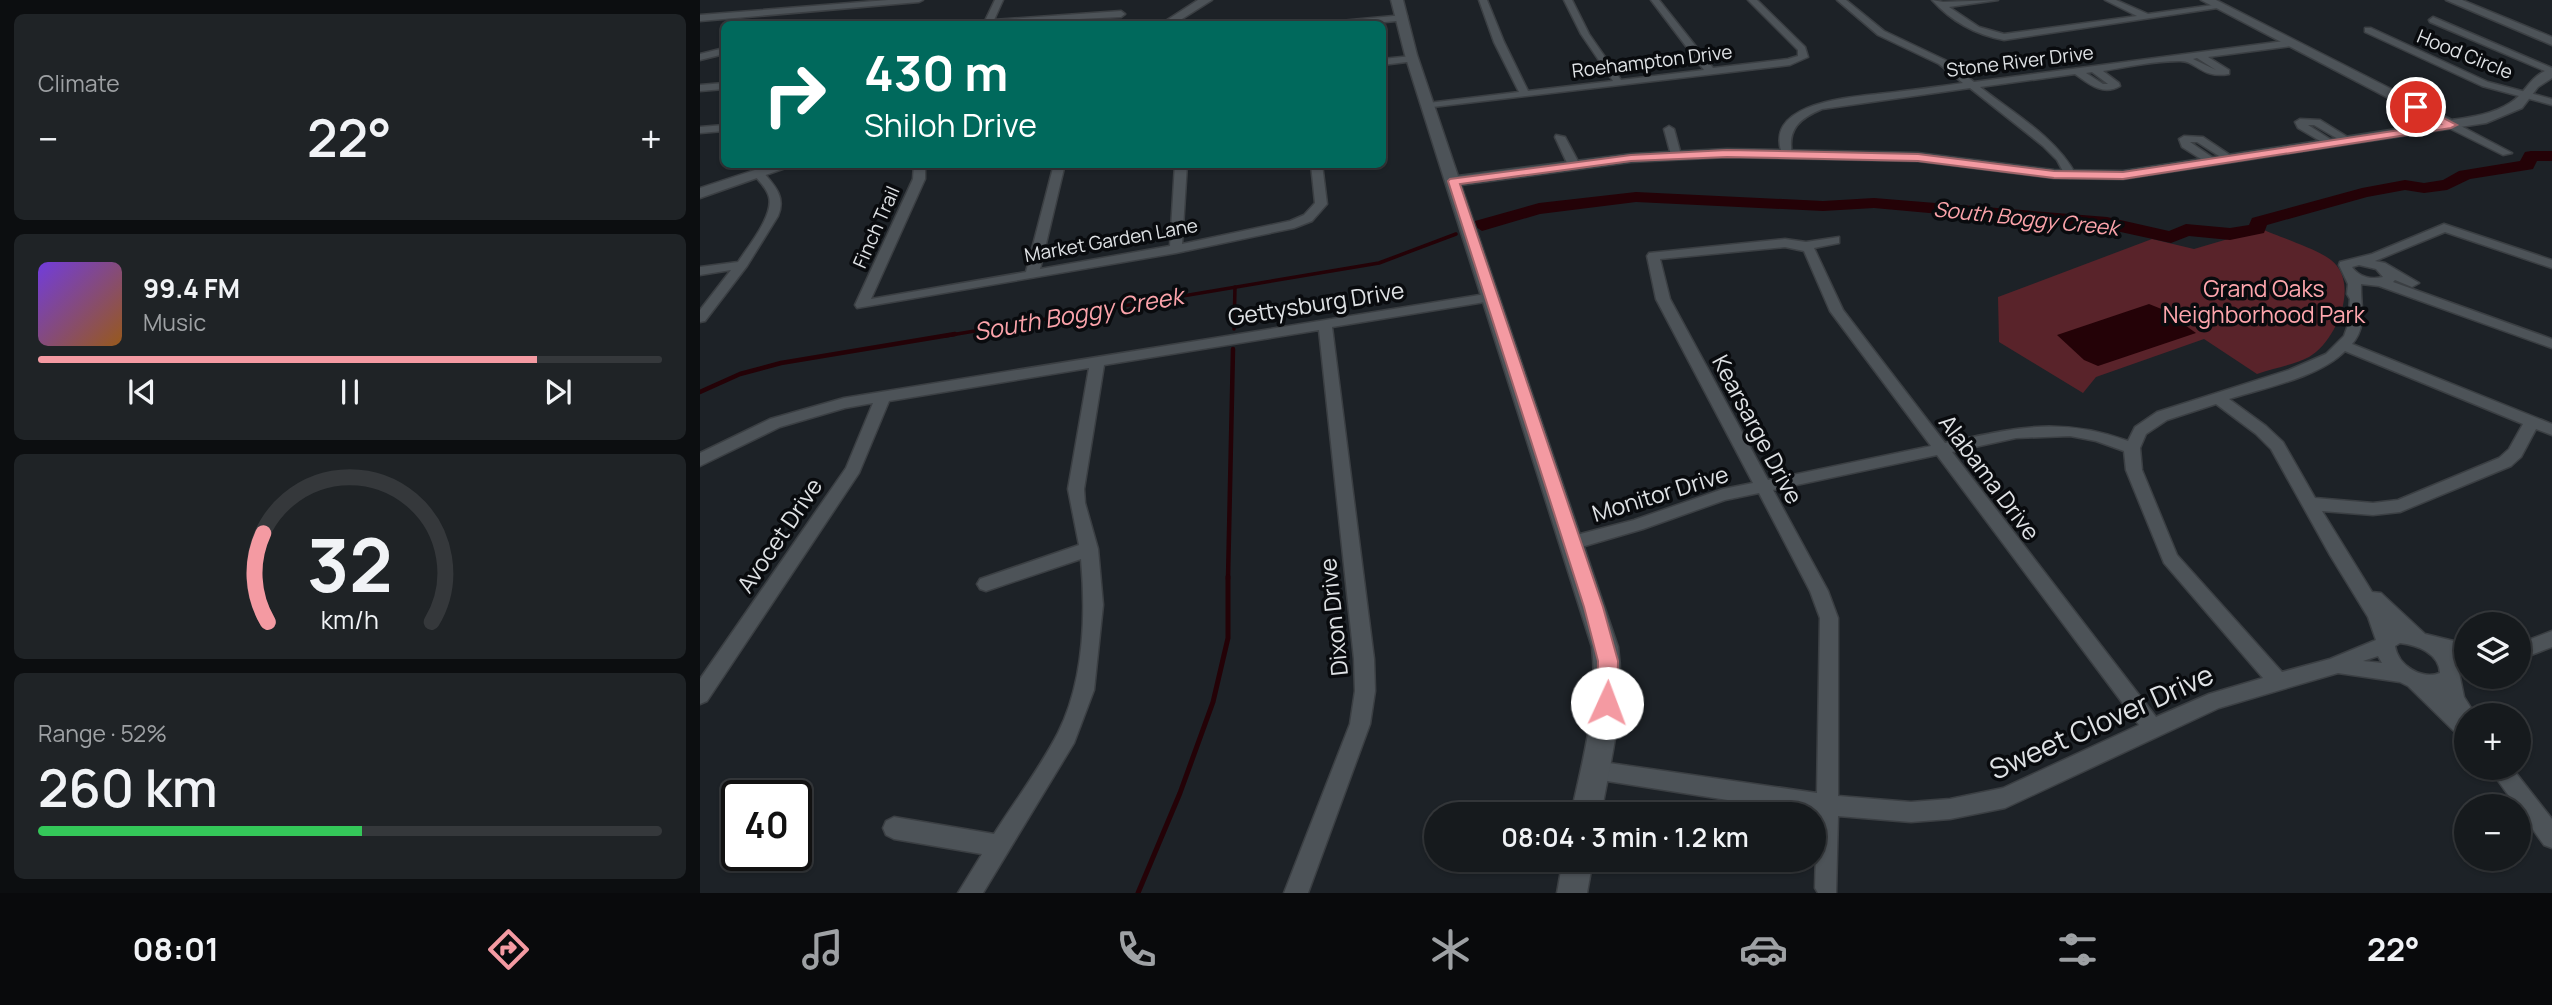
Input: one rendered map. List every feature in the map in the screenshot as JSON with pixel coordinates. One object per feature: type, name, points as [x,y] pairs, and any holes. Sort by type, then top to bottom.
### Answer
[{"type":"street","points":[[700,18],[919,0]]},
{"type":"street","points":[[989,21],[999,0]]},
{"type":"street","points":[[1172,21],[1206,0]]},
{"type":"street","points":[[1186,21],[1219,0]]},
{"type":"street","points":[[1397,0],[1404,18],[1412,59],[1593,607],[1608,661],[1607,703],[1589,802]]},
{"type":"street","points":[[1483,0],[1525,94]]},
{"type":"street","points":[[1568,0],[1586,34],[1619,83]]},
{"type":"street","points":[[1656,0],[1711,72]]},
{"type":"street","name":"Roehampton Drive","points":[[1428,106],[1790,62],[1803,57],[1802,49],[1752,0]]},
{"type":"street","points":[[1841,0],[1881,33],[1942,62],[2047,144],[2062,159],[2070,175]]},
{"type":"street","points":[[1939,3],[1994,0]]},
{"type":"street","points":[[2109,0],[2147,17]]},
{"type":"street","points":[[2207,0],[2507,153]]},
{"type":"street","points":[[2452,0],[2552,41]]},
{"type":"street","points":[[1939,3],[1978,30],[2004,37],[2220,7]]},
{"type":"street","points":[[1028,21],[1121,14]]},
{"type":"street","points":[[1372,21],[1404,18]]},
{"type":"street","points":[[2433,20],[2552,71]]},
{"type":"street","name":"Hood Circle","points":[[2368,30],[2475,80],[2552,102]]},
{"type":"street","name":"Stone River Drive","points":[[1787,154],[1784,139],[1786,129],[1793,120],[1808,110],[1841,102],[2291,43]]},
{"type":"street","points":[[700,58],[721,52]]},
{"type":"street","points":[[2185,58],[2212,73],[2225,72],[2200,56]]},
{"type":"street","points":[[1386,62],[1412,59]]},
{"type":"street","points":[[2076,71],[2098,85],[2115,86],[2094,69]]},
{"type":"street","points":[[1454,181],[1676,155],[1787,154],[1918,157],[2070,175],[2123,176],[2451,125],[2498,115],[2517,105],[2533,84],[2552,71]]},
{"type":"street","points":[[700,88],[721,86]]},
{"type":"street","points":[[2331,143],[2302,126],[2300,122],[2316,122],[2349,141]]},
{"type":"street","points":[[700,130],[721,128]]},
{"type":"street","points":[[1669,129],[1676,155]]},
{"type":"street","points":[[1560,137],[1574,165]]},
{"type":"street","points":[[2213,162],[2183,141],[2187,138],[2199,139],[2231,159]]},
{"type":"street","name":"Finch Trail","points":[[862,305],[919,179],[920,168]]},
{"type":"street","points":[[1032,274],[1059,168]]},
{"type":"street","points":[[1176,248],[1181,168]]},
{"type":"street","name":"Market Garden Lane","points":[[862,305],[1277,229],[1308,218],[1321,204],[1316,168]]},
{"type":"street","points":[[700,186],[763,169]]},
{"type":"street","points":[[700,193],[763,169]]},
{"type":"street","points":[[700,318],[718,299],[771,220],[776,205],[763,169]]},
{"type":"street","points":[[2278,682],[2170,558],[2134,470],[2132,448],[2140,431],[2154,420],[2322,362],[2345,346],[2355,325],[2357,299],[2354,294],[2355,284],[2345,265],[2392,251],[2444,228],[2552,264]]},
{"type":"street","name":"Kearsarge Drive","points":[[1827,888],[1829,618],[1819,591],[1663,299],[1654,256],[1785,243],[1806,246],[1835,240]]},
{"type":"street","name":"Alabama Drive","points":[[1806,246],[1813,253],[1820,277],[1837,311],[2152,728]]},
{"type":"street","points":[[2357,299],[2383,277],[2386,260],[2392,251]]},
{"type":"street","points":[[2359,261],[2383,277],[2552,344]]},
{"type":"street","points":[[700,271],[740,265]]},
{"type":"street","points":[[2351,275],[2365,281],[2383,277],[2409,282],[2552,335]]},
{"type":"street","name":"Gettysburg Drive","points":[[700,460],[775,423],[844,403],[1492,297]]},
{"type":"street","name":"Dixon Drive","points":[[1296,893],[1360,724],[1365,691],[1364,659],[1325,324]]},
{"type":"street","points":[[2345,346],[2552,430]]},
{"type":"street","points":[[970,893],[1067,737],[1084,690],[1094,605],[1089,549],[1076,489],[1097,361]]},
{"type":"street","name":"Avocet Drive","points":[[700,695],[853,469],[883,396]]},
{"type":"street","points":[[2218,398],[2270,438],[2377,615],[2386,642],[2388,659],[2454,718]]},
{"type":"street","points":[[2311,504],[2373,509],[2412,503],[2505,462],[2515,453],[2532,422]]},
{"type":"street","name":"Monitor Drive","points":[[1571,543],[1637,525],[1701,502],[2016,433],[2046,430],[2084,433],[2132,448]]},
{"type":"street","points":[[986,584],[1089,549]]},
{"type":"street","points":[[2362,589],[2446,658],[2454,669]]},
{"type":"street","name":"Sweet Clover Drive","points":[[1595,771],[1828,804],[1911,812],[1982,804],[2005,798],[2216,700],[2336,665],[2343,659],[2359,656],[2400,635],[2425,642]]},
{"type":"street","points":[[2531,647],[2552,639]]},
{"type":"street","points":[[2425,642],[2454,649]]},
{"type":"street","name":"Sweet Clover Drive","points":[[2336,665],[2408,676],[2430,684],[2439,684],[2454,673]]},
{"type":"street","points":[[2508,780],[2552,837]]},
{"type":"street","points":[[894,828],[1001,846]]},
{"type":"street","points":[[1572,893],[1576,872]]},
{"type":"green space","name":"Grand Oaks Neighborhood Park","points":[[2262,229],[2325,256],[2340,270],[2344,297],[2336,326],[2319,349],[2303,360],[2257,374],[2204,339],[2096,377],[2083,393],[1999,342],[1998,297],[2152,239],[2194,249]]},
{"type":"shaded area","points":[[2149,304],[2164,310],[2196,333],[2098,366],[2084,360],[2057,335]]},
{"type":"waterway","name":"South Boggy Creek","points":[[1482,225],[1539,209],[1636,197],[1823,206],[1874,203],[2107,223],[2171,237],[2186,230],[2230,234],[2257,229],[2259,222],[2330,200],[2349,199],[2362,193],[2405,185],[2424,188],[2447,185],[2465,175],[2527,165],[2531,156],[2552,156]]},
{"type":"waterway","name":"South Boggy Creek","points":[[1235,287],[1379,263],[1456,234]]},
{"type":"waterway","name":"South Boggy Creek","points":[[945,336],[1235,287]]},
{"type":"waterway","points":[[1234,329],[1235,287]]},
{"type":"waterway","name":"South Boggy Creek","points":[[700,392],[740,374],[781,363],[955,334]]},
{"type":"waterway","points":[[1228,579],[1233,349]]},
{"type":"waterway","points":[[1138,893],[1180,793],[1213,702],[1228,638],[1228,579]]},
{"type":"route","points":[[1607,703],[1608,661],[1605,647],[1454,181],[1631,158],[1727,153],[1918,157],[2054,174],[2123,176],[2451,125],[2416,107]]}]
